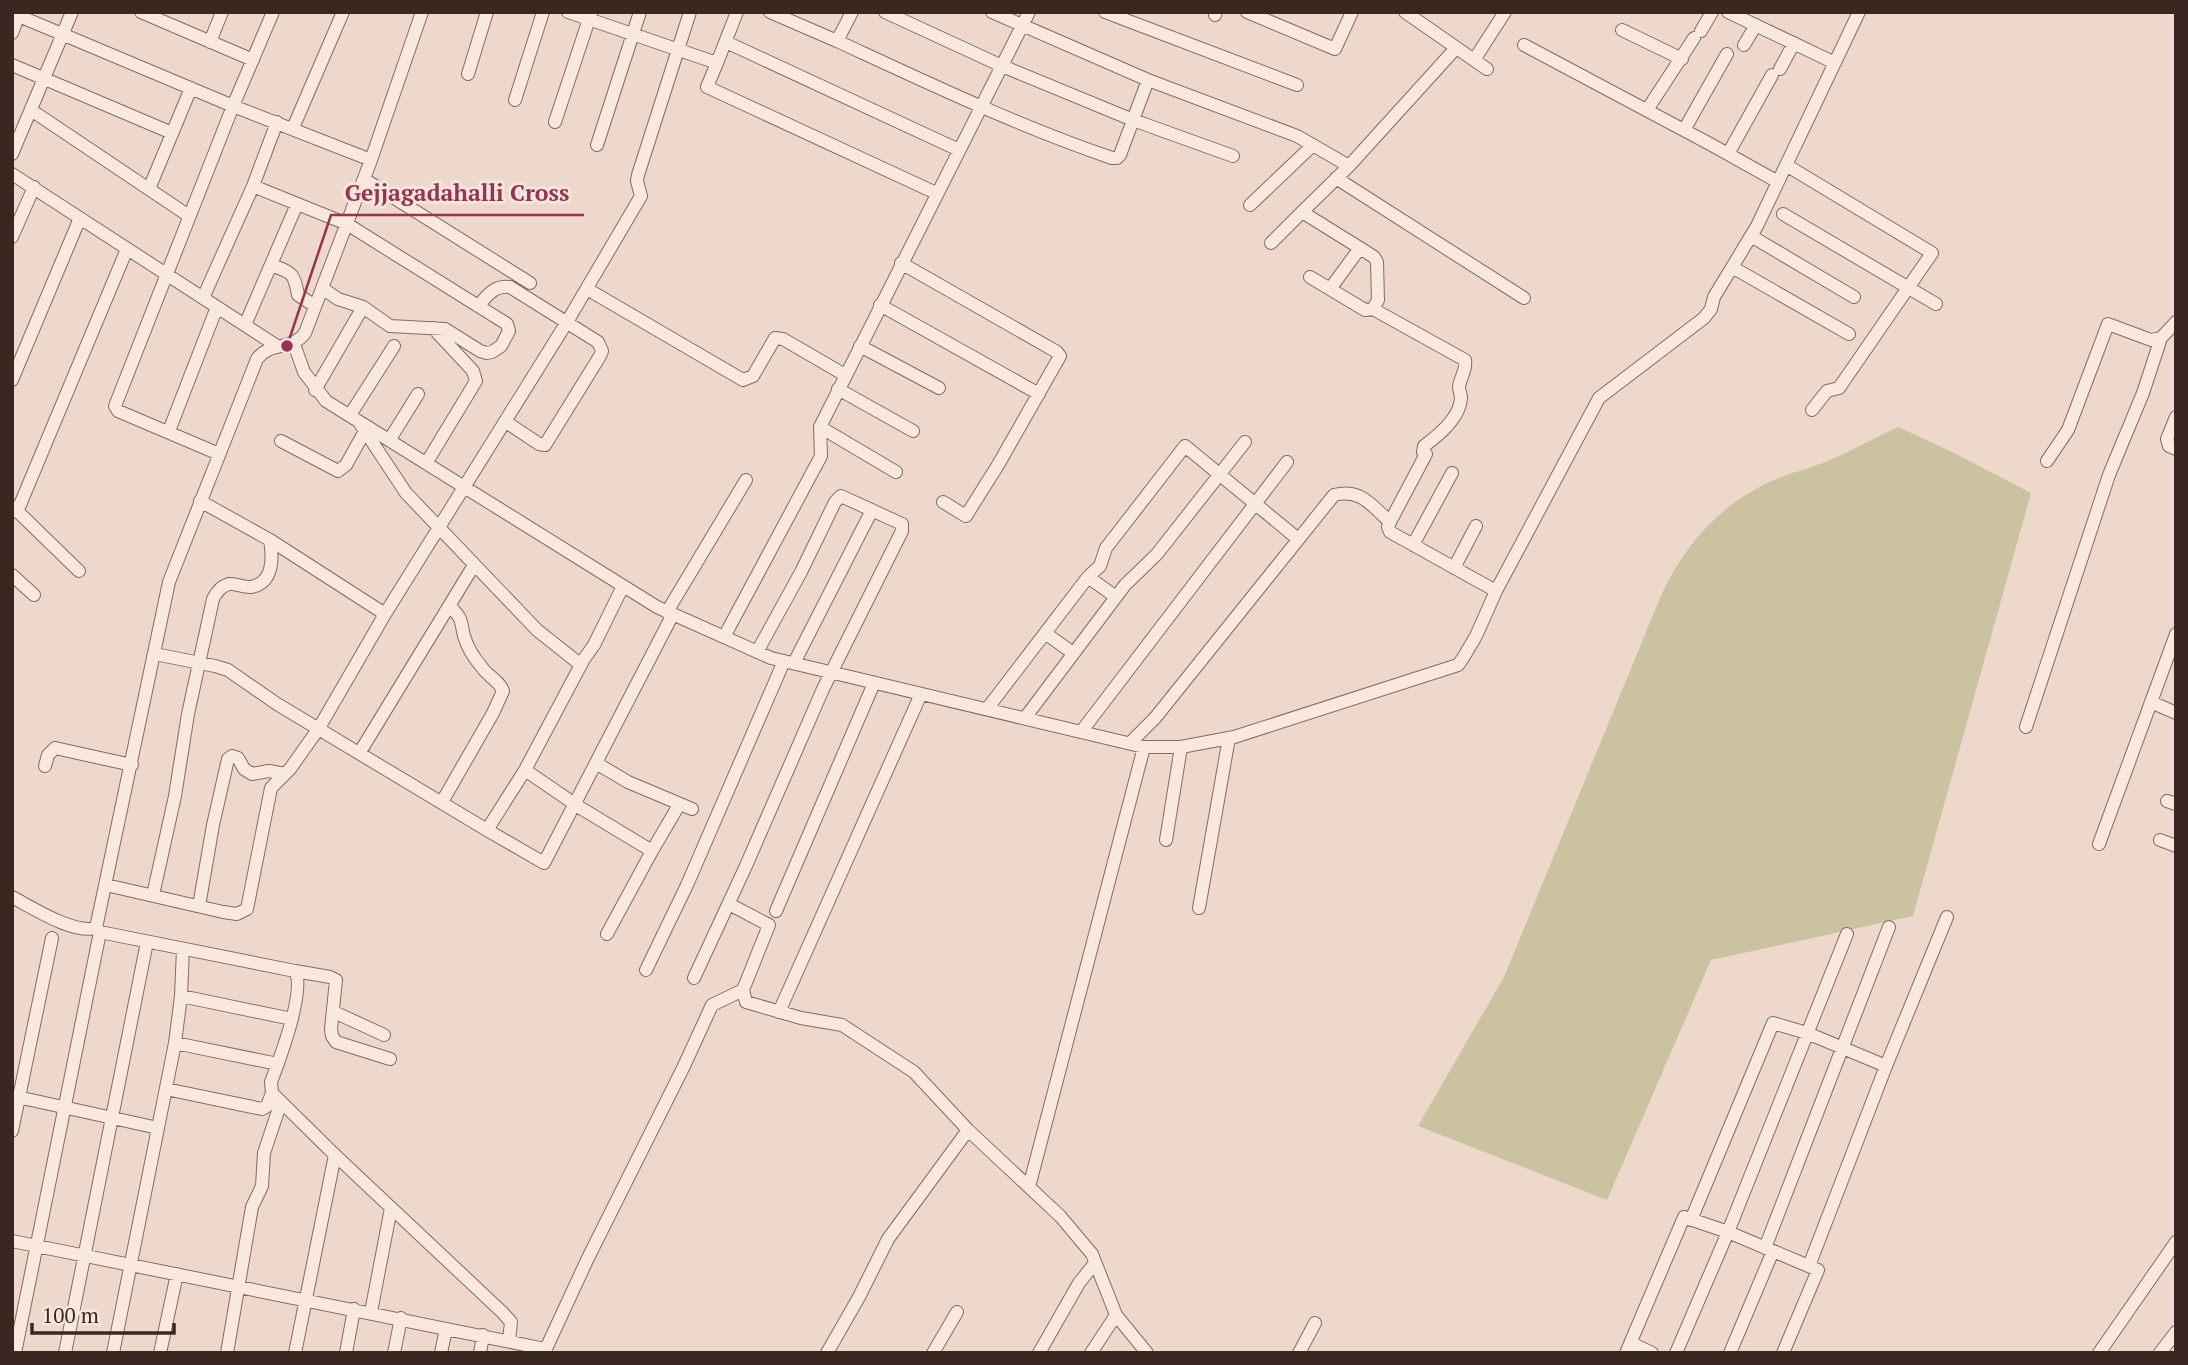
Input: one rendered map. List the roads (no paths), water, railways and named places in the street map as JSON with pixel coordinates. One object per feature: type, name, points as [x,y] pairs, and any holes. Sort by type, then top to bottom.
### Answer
[{"type":"street","points":[[12,154],[72,12]]},
{"type":"street","points":[[141,12],[169,18],[210,42],[253,60]]},
{"type":"street","points":[[210,42],[222,12]]},
{"type":"street","points":[[219,454],[118,411],[116,405],[189,216],[273,12]]},
{"type":"street","points":[[293,128],[343,12]]},
{"type":"street","points":[[15,1353],[65,1107],[106,885],[169,582],[257,359],[266,349],[294,344],[305,333],[372,160],[422,12]]},
{"type":"street","points":[[468,74],[487,12]]},
{"type":"street","points":[[515,100],[544,12]]},
{"type":"street","points":[[568,12],[590,16],[633,34],[717,62]]},
{"type":"street","points":[[597,145],[640,12]]},
{"type":"street","points":[[106,885],[237,914],[247,909],[271,788],[285,774],[318,728],[642,196],[638,174],[690,12]]},
{"type":"street","points":[[737,12],[707,87],[936,193]]},
{"type":"street","points":[[770,12],[981,107],[1112,159],[1120,155],[1147,80]]},
{"type":"street","points":[[837,41],[852,12]]},
{"type":"street","points":[[884,12],[1002,66],[1133,120],[1233,156]]},
{"type":"street","points":[[992,12],[1147,80],[1313,145],[1349,166]]},
{"type":"street","points":[[724,637],[821,456],[820,426],[1029,12]]},
{"type":"street","points":[[1105,12],[1297,85]]},
{"type":"street","points":[[1247,12],[1335,49],[1352,12]]},
{"type":"street","points":[[1405,12],[1487,69]]},
{"type":"street","points":[[1474,60],[1506,12]]},
{"type":"street","points":[[1647,110],[1712,12]]},
{"type":"street","points":[[1728,12],[1835,63]]},
{"type":"street","points":[[294,344],[304,372],[315,390],[326,401],[670,613],[757,652],[832,673],[1144,747],[1163,749],[1229,738],[1458,665],[1476,636],[1496,591],[1599,398],[1704,318],[1711,309],[1714,297],[1751,236],[1778,183],[1859,12]]},
{"type":"street","points":[[12,33],[20,14],[233,106],[372,160]]},
{"type":"street","points":[[555,122],[590,16]]},
{"type":"street","points":[[1744,45],[1756,25]]},
{"type":"street","points":[[1622,30],[1682,59]]},
{"type":"street","points":[[726,42],[959,150]]},
{"type":"street","points":[[1728,154],[1794,43]]},
{"type":"street","points":[[1524,45],[1778,183]]},
{"type":"street","points":[[1271,243],[1349,166],[1456,48]]},
{"type":"street","points":[[1684,130],[1727,54]]},
{"type":"street","points":[[12,65],[172,133]]},
{"type":"street","points":[[149,189],[191,88]]},
{"type":"street","points":[[31,110],[189,216]]},
{"type":"street","points":[[202,298],[253,186],[277,122]]},
{"type":"street","points":[[1251,205],[1313,145]]},
{"type":"street","points":[[1786,165],[1932,253],[1839,388],[1827,391],[1812,410]]},
{"type":"street","points":[[12,174],[277,345]]},
{"type":"street","points":[[1336,178],[1524,298]]},
{"type":"street","points":[[364,179],[530,283]]},
{"type":"street","points":[[253,186],[347,224],[509,327],[501,346],[492,352],[480,351],[453,333],[432,327],[390,326],[363,307],[338,299],[322,288]]},
{"type":"street","points":[[12,237],[34,187]]},
{"type":"street","points":[[245,325],[297,204]]},
{"type":"street","points":[[1302,212],[1374,257],[1377,262],[1378,300],[1373,309]]},
{"type":"street","points":[[1783,214],[1936,304]]},
{"type":"street","points":[[12,380],[80,218]]},
{"type":"street","points":[[1751,236],[1854,297]]},
{"type":"street","points":[[1330,289],[1360,248]]},
{"type":"street","points":[[79,570],[15,509],[127,249]]},
{"type":"street","points":[[901,263],[1057,352],[1059,356],[966,516],[943,502]]},
{"type":"street","points":[[271,265],[292,274],[298,295],[315,306]]},
{"type":"street","points":[[1732,267],[1849,334]]},
{"type":"street","points":[[1310,277],[1365,310],[1373,309],[1465,360],[1466,368],[1459,387],[1459,407],[1443,432],[1424,446],[1423,452],[1426,454],[1388,527],[1390,532],[1496,591]]},
{"type":"street","points":[[478,306],[493,290],[510,287],[598,342],[602,351],[545,445],[539,444],[506,422]]},
{"type":"street","points":[[587,289],[743,380],[753,376],[775,338],[783,339],[845,375]]},
{"type":"street","points":[[880,305],[1039,394]]},
{"type":"street","points":[[169,431],[217,307]]},
{"type":"street","points":[[315,390],[363,307]]},
{"type":"street","points":[[2047,461],[2067,430],[2108,324],[2151,340],[2171,331]]},
{"type":"street","points":[[427,462],[476,382],[472,371],[432,327]]},
{"type":"street","points":[[2026,726],[2109,475],[2171,331]]},
{"type":"street","points":[[353,417],[394,346]]},
{"type":"street","points":[[860,346],[939,388]]},
{"type":"street","points":[[838,389],[913,431]]},
{"type":"street","points":[[390,439],[418,394]]},
{"type":"street","points":[[353,417],[406,493],[537,630],[581,665]]},
{"type":"street","points":[[2176,417],[2167,439],[2169,446],[2176,449]]},
{"type":"street","points":[[820,426],[896,472]]},
{"type":"street","points":[[281,441],[338,471],[346,465],[365,431]]},
{"type":"street","points":[[1025,719],[1125,585],[1157,554],[1245,442]]},
{"type":"street","points":[[987,709],[1088,577],[1100,566],[1105,548],[1185,446],[1298,539]]},
{"type":"street","points":[[1081,732],[1287,462]]},
{"type":"street","points":[[1413,545],[1452,473]]},
{"type":"street","points":[[155,654],[228,670],[276,704],[544,863],[670,613],[746,480]]},
{"type":"street","points":[[1130,743],[1155,718],[1334,495],[1348,492],[1359,495],[1390,522]]},
{"type":"street","points":[[694,978],[832,673],[902,531],[901,524],[841,496],[835,502],[801,572],[757,652]]},
{"type":"street","points":[[200,501],[270,540],[386,614]]},
{"type":"street","points":[[646,970],[789,662],[871,512]]},
{"type":"street","points":[[1454,568],[1476,526]]},
{"type":"street","points":[[153,895],[176,796],[188,714],[213,599],[226,585],[249,587],[263,581],[269,574],[272,561],[270,540]]},
{"type":"street","points":[[360,752],[474,565]]},
{"type":"street","points":[[12,575],[34,595]]},
{"type":"street","points":[[1088,577],[1116,597]]},
{"type":"street","points":[[488,830],[525,770],[624,586]]},
{"type":"street","points":[[442,802],[488,723],[503,691],[501,685],[477,662],[463,634],[463,621],[450,606]]},
{"type":"street","points":[[1045,633],[1073,653]]},
{"type":"street","points":[[2099,844],[2151,702],[2170,668],[2176,635]]},
{"type":"street","points":[[776,911],[874,682]]},
{"type":"street","points":[[779,1012],[921,694]]},
{"type":"street","points":[[2151,702],[2176,713]]},
{"type":"street","points":[[1199,908],[1229,738]]},
{"type":"street","points":[[1029,1187],[1144,747]]},
{"type":"street","points":[[1166,840],[1181,747]]},
{"type":"street","points":[[45,765],[51,750],[55,748],[132,765]]},
{"type":"street","points":[[199,906],[213,825],[229,759],[232,756],[238,758],[244,769],[252,774],[270,771],[285,774]]},
{"type":"street","points":[[596,763],[628,782],[692,810]]},
{"type":"street","points":[[525,770],[575,805],[652,851]]},
{"type":"street","points":[[607,934],[676,810]]},
{"type":"street","points":[[2160,839],[2176,846]]},
{"type":"street","points":[[12,897],[84,929],[334,978],[337,984],[332,1036],[336,1042],[390,1059]]},
{"type":"street","points":[[729,904],[769,925],[743,990],[746,1002],[842,1025],[914,1072],[968,1129],[1060,1216],[1092,1254],[1116,1315],[1141,1350]]},
{"type":"street","points":[[1809,1266],[1947,917]]},
{"type":"street","points":[[1730,1353],[1889,927]]},
{"type":"street","points":[[1676,1353],[1728,1232],[1847,934]]},
{"type":"street","points":[[12,1131],[16,1097],[52,938]]},
{"type":"street","points":[[65,1353],[147,942]]},
{"type":"street","points":[[113,1353],[175,1042],[183,949]]},
{"type":"street","points":[[295,971],[299,981],[292,1018],[271,1082],[276,1097],[511,1322],[509,1340]]},
{"type":"street","points":[[12,1241],[509,1340],[545,1351],[712,1005],[743,990]]},
{"type":"street","points":[[181,996],[292,1018]]},
{"type":"street","points":[[334,1012],[384,1035]]},
{"type":"street","points":[[1691,1220],[1773,1023],[1807,1033],[1886,1066]]},
{"type":"street","points":[[175,1042],[278,1064]]},
{"type":"street","points":[[166,1089],[262,1109],[276,1097]]},
{"type":"street","points":[[16,1097],[158,1128]]},
{"type":"street","points":[[227,1353],[251,1207],[262,1186],[264,1153],[276,1097]]},
{"type":"street","points":[[827,1353],[888,1239],[968,1129]]},
{"type":"street","points":[[295,1353],[335,1155]]},
{"type":"street","points":[[371,1312],[391,1208]]},
{"type":"street","points":[[1652,1353],[1629,1348],[1685,1217],[1818,1270],[1783,1353]]},
{"type":"street","points":[[2099,1353],[2174,1247]]},
{"type":"street","points":[[1039,1353],[1079,1283],[1095,1264]]},
{"type":"street","points":[[160,1353],[177,1274]]},
{"type":"street","points":[[345,1353],[354,1309]]},
{"type":"street","points":[[933,1353],[957,1312]]},
{"type":"street","points":[[1091,1353],[1116,1315]]},
{"type":"street","points":[[394,1353],[401,1318]]},
{"type":"street","points":[[1299,1353],[1315,1322]]},
{"type":"street","points":[[441,1353],[446,1329]]},
{"type":"street","points":[[2160,1353],[2176,1332]]},
{"type":"street","points":[[481,1353],[483,1335]]},
{"type":"place","name":"Gejjagadahalli Cross","points":[[287,346]]}]
